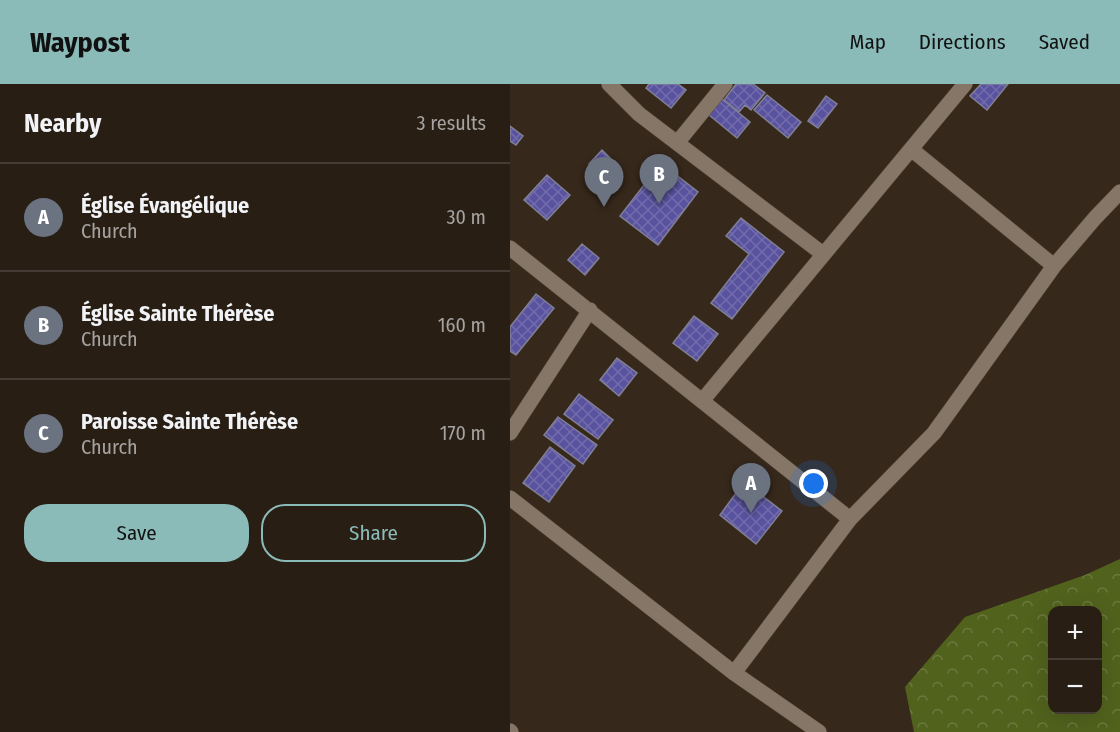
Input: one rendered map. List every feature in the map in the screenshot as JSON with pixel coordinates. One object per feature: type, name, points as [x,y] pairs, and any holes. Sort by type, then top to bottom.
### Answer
[{"type":"street","points":[[609,84],[639,114],[823,254]]},
{"type":"street","points":[[677,144],[725,84]]},
{"type":"street","points":[[702,401],[965,84]]},
{"type":"street","points":[[911,149],[1054,266]]},
{"type":"street","points":[[734,673],[850,519],[934,433],[1054,266],[1120,192]]},
{"type":"street","points":[[510,248],[850,519]]},
{"type":"street","points":[[510,433],[590,310]]},
{"type":"street","points":[[510,498],[734,673],[819,732]]},
{"type":"green space","points":[[1120,559],[1120,732],[914,732],[905,687],[965,617],[1085,575]]},
{"type":"building","points":[[649,84],[678,84],[686,90],[671,108],[646,88]]},
{"type":"building","points":[[736,84],[753,84],[765,93],[751,110],[745,105],[739,112],[724,100]]},
{"type":"building","points":[[981,84],[1008,84],[987,110],[970,96]]},
{"type":"building","points":[[767,95],[801,122],[788,138],[754,110]]},
{"type":"building","points":[[826,96],[837,104],[818,128],[808,121]]},
{"type":"building","points":[[722,99],[750,122],[737,138],[709,115]]},
{"type":"building","points":[[510,126],[523,136],[516,145],[510,141]]},
{"type":"building","points":[[602,150],[612,160],[600,174],[589,164]]},
{"type":"building","points":[[661,163],[698,192],[658,245],[620,216]]},
{"type":"building","points":[[547,175],[570,195],[547,220],[524,200]]},
{"type":"building","points":[[741,218],[784,252],[732,319],[711,303],[749,254],[726,236]]},
{"type":"building","points":[[582,244],[599,258],[585,275],[568,260]]},
{"type":"building","points":[[536,294],[554,308],[516,355],[510,351],[510,327]]},
{"type":"building","points":[[694,316],[718,334],[697,361],[673,343]]},
{"type":"building","points":[[617,358],[637,373],[619,396],[600,380]]},
{"type":"building","points":[[579,394],[613,420],[598,439],[564,414]]},
{"type":"building","points":[[558,417],[597,445],[583,464],[544,435]]},
{"type":"building","points":[[550,447],[575,466],[549,502],[523,483]]},
{"type":"building","points":[[744,482],[782,511],[756,544],[720,515]]},
{"type":"place","name":"Église Sainte Thérèse","points":[[659,204]]},
{"type":"place","name":"Paroisse Sainte Thérèse","points":[[604,207]]},
{"type":"place","name":"Église Évangélique","points":[[751,513]]}]
